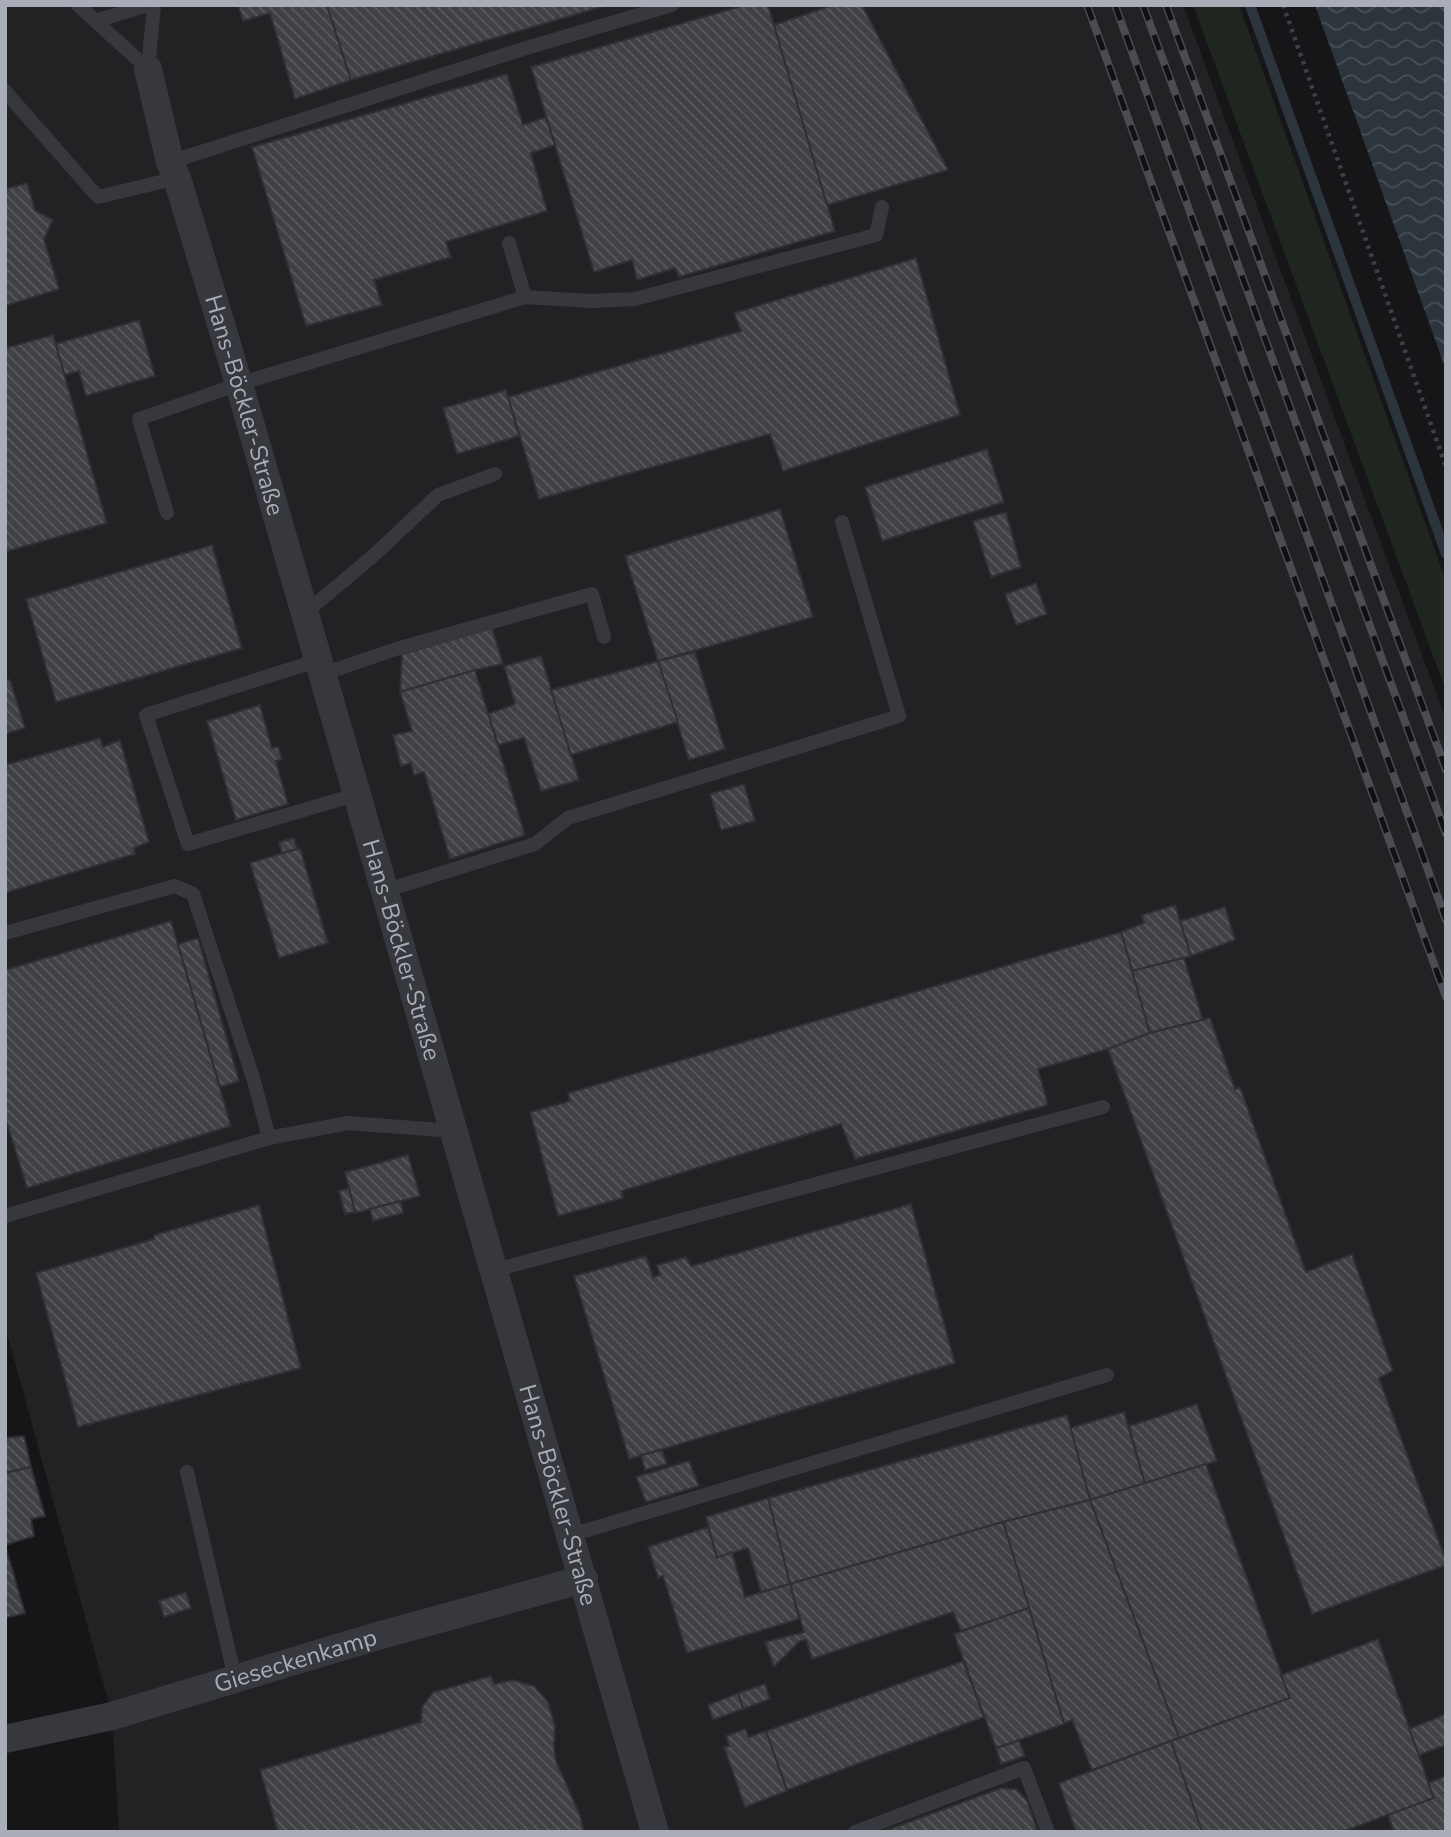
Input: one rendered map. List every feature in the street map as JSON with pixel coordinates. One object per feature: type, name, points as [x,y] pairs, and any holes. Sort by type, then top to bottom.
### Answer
[{"type":"street","name":"Hans-Böckler-Straße","points":[[148,69],[173,170],[239,384],[358,794],[655,1832]]},
{"type":"street","name":"Gieseckenkamp","points":[[5,1738],[112,1716],[399,1630],[584,1579]]},
{"type":"lane","points":[[78,5],[148,69]]},
{"type":"lane","points":[[95,20],[148,5]]},
{"type":"lane","points":[[148,69],[154,5]]},
{"type":"lane","points":[[5,90],[98,197],[510,54],[672,5]]},
{"type":"lane","points":[[167,513],[139,419],[239,384],[525,297],[592,301],[635,299],[876,235],[882,207]]},
{"type":"lane","points":[[509,243],[525,297]]},
{"type":"lane","points":[[305,613],[372,557],[438,495],[495,474]]},
{"type":"lane","points":[[384,891],[535,844],[568,818],[899,716],[842,522]]},
{"type":"lane","points":[[358,794],[188,844],[146,715],[592,594],[604,636]]},
{"type":"lane","points":[[5,933],[175,886],[193,894],[254,1081],[269,1138]]},
{"type":"lane","points":[[495,1270],[1103,1107]]},
{"type":"lane","points":[[5,1216],[269,1138],[348,1124],[454,1131]]},
{"type":"lane","points":[[571,1535],[1107,1375]]},
{"type":"lane","points":[[187,1472],[235,1678]]},
{"type":"lane","points":[[855,1832],[1024,1768],[1048,1832]]},
{"type":"path","points":[[1283,5],[1446,467]]},
{"type":"shaded area","points":[[5,5],[1183,5],[1446,720],[1446,1832],[119,1832],[112,1715],[5,1326]]},
{"type":"shaded area","points":[[1193,5],[1239,5],[1446,581],[1446,691]]},
{"type":"water","points":[[1315,5],[1446,5],[1446,370]]},
{"type":"building","points":[[238,5],[327,5],[351,80],[295,99],[270,13],[243,21]]},
{"type":"building","points":[[327,5],[608,5],[351,80]]},
{"type":"building","points":[[745,5],[768,5],[835,231],[679,277],[675,268],[637,280],[632,260],[594,272],[531,67]]},
{"type":"building","points":[[833,5],[862,5],[948,170],[827,205],[774,25]]},
{"type":"building","points":[[507,74],[523,125],[546,117],[555,145],[531,153],[547,211],[446,242],[451,257],[374,280],[382,305],[306,326],[252,147]]},
{"type":"building","points":[[27,183],[35,210],[53,220],[44,239],[59,289],[5,306],[5,189]]},
{"type":"building","points":[[916,258],[960,415],[783,471],[770,434],[539,499],[508,397],[741,331],[734,313]]},
{"type":"building","points":[[139,320],[155,376],[86,396],[79,371],[64,375],[55,344]]},
{"type":"building","points":[[53,335],[107,523],[5,552],[5,348]]},
{"type":"building","points":[[506,390],[519,436],[457,454],[443,408]]},
{"type":"building","points":[[987,449],[1004,502],[882,541],[865,487]]},
{"type":"building","points":[[780,509],[813,617],[658,661],[625,556]]},
{"type":"building","points":[[1006,512],[1021,567],[991,577],[973,521]]},
{"type":"building","points":[[212,545],[242,648],[56,702],[26,599]]},
{"type":"building","points":[[1036,583],[1047,614],[1016,625],[1005,594]]},
{"type":"building","points":[[492,628],[503,664],[400,692],[402,654]]},
{"type":"building","points":[[695,652],[725,749],[689,760],[658,661]]},
{"type":"building","points":[[541,656],[579,780],[541,791],[524,738],[498,745],[488,714],[515,704],[504,666]]},
{"type":"building","points":[[658,661],[678,722],[571,755],[551,690]]},
{"type":"building","points":[[475,670],[525,835],[450,859],[424,772],[414,775],[411,763],[401,766],[393,735],[412,731],[400,692]]},
{"type":"building","points":[[10,680],[25,728],[5,734],[5,681]]},
{"type":"building","points":[[260,705],[272,748],[278,747],[282,759],[276,761],[288,804],[236,820],[207,721]]},
{"type":"building","points":[[100,738],[103,747],[120,740],[149,842],[134,848],[135,854],[5,893],[5,765]]},
{"type":"building","points":[[744,784],[755,821],[721,830],[710,794]]},
{"type":"building","points":[[294,838],[297,849],[282,853],[279,842]]},
{"type":"building","points":[[300,848],[328,943],[279,958],[250,863]]},
{"type":"building","points":[[1175,905],[1191,956],[1132,971],[1121,932],[1144,923],[1142,915]]},
{"type":"building","points":[[1225,907],[1235,940],[1191,956],[1180,921]]},
{"type":"building","points":[[171,921],[231,1126],[27,1188],[5,1117],[5,970]]},
{"type":"building","points":[[1121,932],[1150,1033],[1108,1049],[1038,1069],[1048,1105],[855,1159],[841,1124],[622,1191],[623,1198],[558,1216],[530,1112],[570,1101],[568,1093]]},
{"type":"building","points":[[198,938],[239,1081],[220,1087],[178,944]]},
{"type":"building","points":[[1184,958],[1203,1020],[1150,1033],[1132,971]]},
{"type":"building","points":[[1210,1018],[1235,1089],[1240,1087],[1306,1272],[1352,1254],[1393,1371],[1379,1378],[1446,1561],[1446,1565],[1312,1614],[1108,1049],[1150,1033]]},
{"type":"building","points":[[408,1155],[420,1196],[355,1213],[345,1172]]},
{"type":"building","points":[[349,1188],[355,1212],[345,1214],[339,1191]]},
{"type":"building","points":[[401,1201],[403,1213],[373,1221],[370,1209]]},
{"type":"building","points":[[911,1204],[955,1363],[629,1459],[574,1276],[646,1256],[653,1277],[660,1275],[657,1265],[686,1257],[691,1266]]},
{"type":"building","points":[[259,1205],[301,1368],[78,1427],[36,1273]]},
{"type":"building","points":[[1197,1404],[1217,1461],[1145,1484],[1129,1426]]},
{"type":"building","points":[[1124,1412],[1145,1484],[1090,1500],[1070,1428]]},
{"type":"building","points":[[1067,1415],[1090,1500],[1003,1522],[790,1584],[768,1498]]},
{"type":"building","points":[[24,1436],[31,1467],[5,1473],[5,1438]]},
{"type":"building","points":[[662,1450],[667,1464],[645,1470],[641,1455]]},
{"type":"building","points":[[689,1461],[699,1486],[646,1502],[636,1477]]},
{"type":"building","points":[[1206,1464],[1290,1698],[1179,1738],[1090,1500]]},
{"type":"building","points":[[31,1467],[45,1516],[31,1519],[34,1536],[5,1545],[5,1473]]},
{"type":"building","points":[[768,1498],[790,1584],[761,1592],[748,1548],[717,1558],[706,1517]]},
{"type":"building","points":[[1090,1500],[1179,1738],[1092,1770],[1072,1720],[1064,1724],[1003,1522]]},
{"type":"building","points":[[1003,1522],[1029,1608],[961,1631],[953,1612],[812,1659],[806,1640],[800,1641],[774,1667],[765,1642],[804,1632],[790,1584]]},
{"type":"building","points":[[708,1527],[717,1558],[732,1552],[745,1597],[790,1584],[799,1619],[687,1653],[663,1576],[658,1578],[648,1547]]},
{"type":"building","points":[[5,1545],[25,1613],[5,1618]]},
{"type":"building","points":[[186,1592],[191,1608],[164,1617],[159,1601]]},
{"type":"building","points":[[1029,1608],[1064,1724],[996,1748],[954,1634]]},
{"type":"building","points":[[1378,1639],[1434,1798],[1342,1832],[1202,1832],[1171,1741],[1290,1698],[1281,1675]]},
{"type":"building","points":[[963,1661],[984,1717],[787,1790],[766,1731]]},
{"type":"building","points":[[491,1676],[494,1684],[513,1680],[534,1686],[548,1702],[555,1726],[556,1761],[580,1815],[584,1832],[278,1832],[260,1770],[421,1722],[422,1707],[433,1692]]},
{"type":"building","points":[[765,1684],[770,1699],[743,1709],[738,1693]]},
{"type":"building","points":[[738,1693],[743,1709],[713,1720],[708,1705]]},
{"type":"building","points":[[1446,1714],[1446,1745],[1419,1755],[1409,1729]]},
{"type":"building","points":[[745,1729],[749,1737],[766,1731],[787,1791],[745,1807],[724,1747],[729,1746],[726,1736]]},
{"type":"building","points":[[1019,1741],[1025,1756],[1001,1764],[996,1748]]},
{"type":"building","points":[[1171,1741],[1202,1832],[1076,1832],[1059,1783]]},
{"type":"building","points":[[1446,1776],[1446,1832],[1394,1832],[1388,1815],[1434,1798],[1428,1783]]},
{"type":"building","points":[[1001,1788],[1016,1789],[1027,1800],[1038,1832],[882,1832]]},
{"type":"waterway","points":[[1250,5],[1446,554]]},
{"type":"railway","points":[[1087,5],[1446,997]]},
{"type":"railway","points":[[1115,5],[1446,920]]},
{"type":"railway","points":[[1143,5],[1446,834]]},
{"type":"railway","points":[[1166,5],[1446,770]]}]
